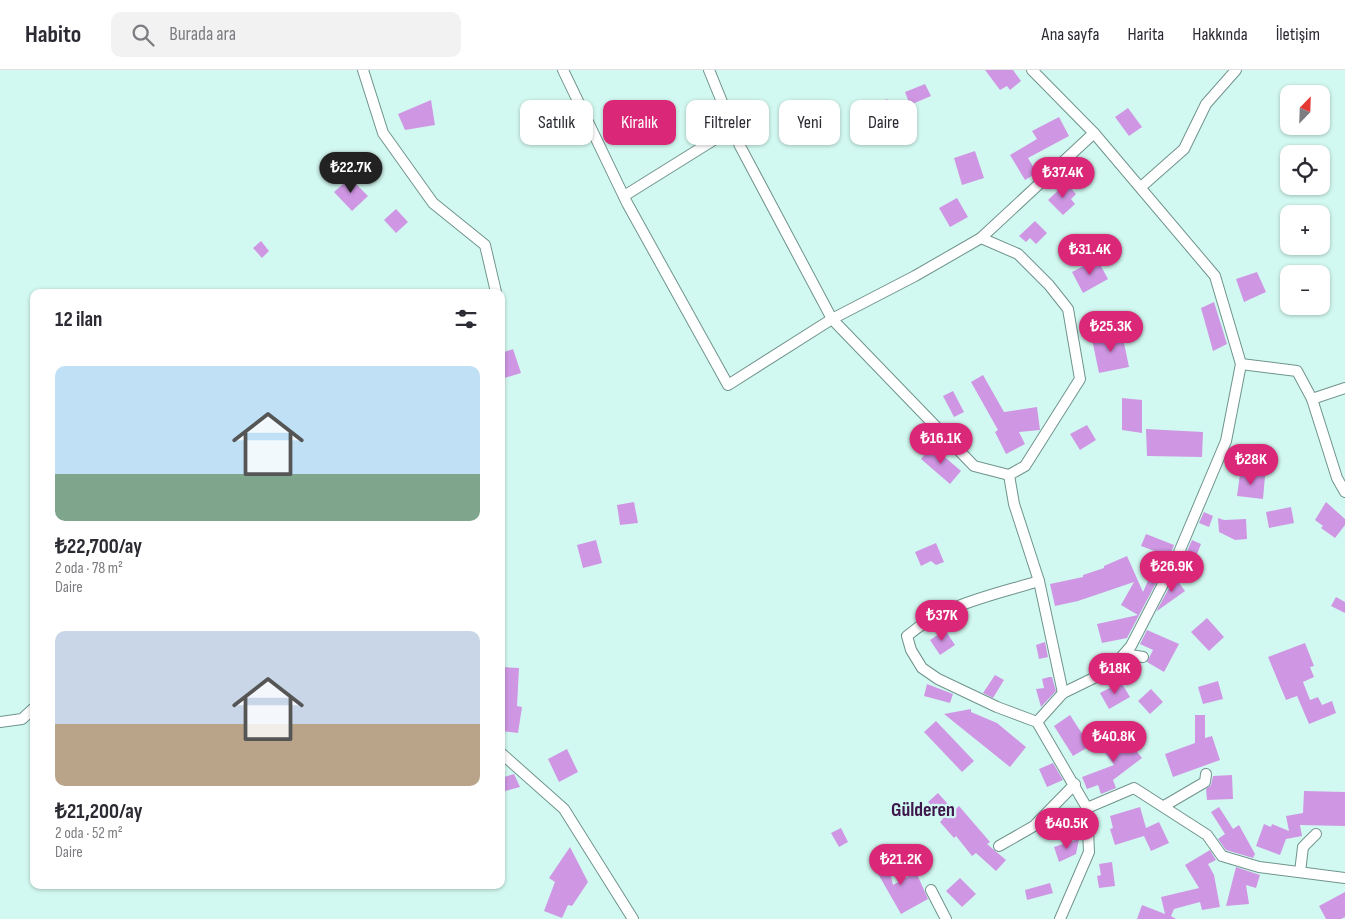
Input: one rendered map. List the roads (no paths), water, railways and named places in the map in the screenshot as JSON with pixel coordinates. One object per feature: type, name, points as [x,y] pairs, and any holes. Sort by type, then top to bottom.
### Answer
[{"type":"street","points":[[363,70],[383,133],[433,203],[485,245],[495,289]]},
{"type":"street","points":[[563,70],[624,196],[728,385],[832,319],[915,276],[981,238],[1094,133]]},
{"type":"street","points":[[709,70],[721,100]]},
{"type":"street","points":[[1032,70],[1094,133],[1215,276],[1241,364],[1226,441],[1177,556],[1131,646],[1110,670],[1063,693],[1037,722]]},
{"type":"street","points":[[1141,187],[1184,149],[1206,104],[1236,70]]},
{"type":"street","points":[[624,196],[706,145]]},
{"type":"street","points":[[742,145],[832,319],[974,466],[1009,475],[1025,466],[1080,379],[1068,309],[1049,285],[1018,254],[981,238]]},
{"type":"street","points":[[1241,364],[1297,370],[1312,399],[1337,478],[1345,492]]},
{"type":"street","points":[[1312,399],[1345,388]]},
{"type":"street","points":[[1009,475],[1014,504],[1039,581],[1063,693]]},
{"type":"street","points":[[1039,581],[945,610],[923,623],[908,636],[911,650],[922,668],[938,679],[997,707],[1037,722],[1075,784],[1087,808],[1089,852],[1060,919]]},
{"type":"street","points":[[1124,654],[1143,657]]},
{"type":"street","points":[[0,722],[22,719],[30,712]]},
{"type":"street","points":[[505,757],[564,809],[633,919]]},
{"type":"street","points":[[1164,806],[1205,782],[1206,774]]},
{"type":"street","points":[[1000,846],[1034,826],[1075,784]]},
{"type":"street","points":[[1087,808],[1134,788],[1207,836],[1222,856],[1260,867],[1345,878]]},
{"type":"street","points":[[1300,872],[1303,847],[1316,834]]},
{"type":"street","points":[[931,890],[946,919]]},
{"type":"district","name":"Gülderen","points":[[923,810]]}]
